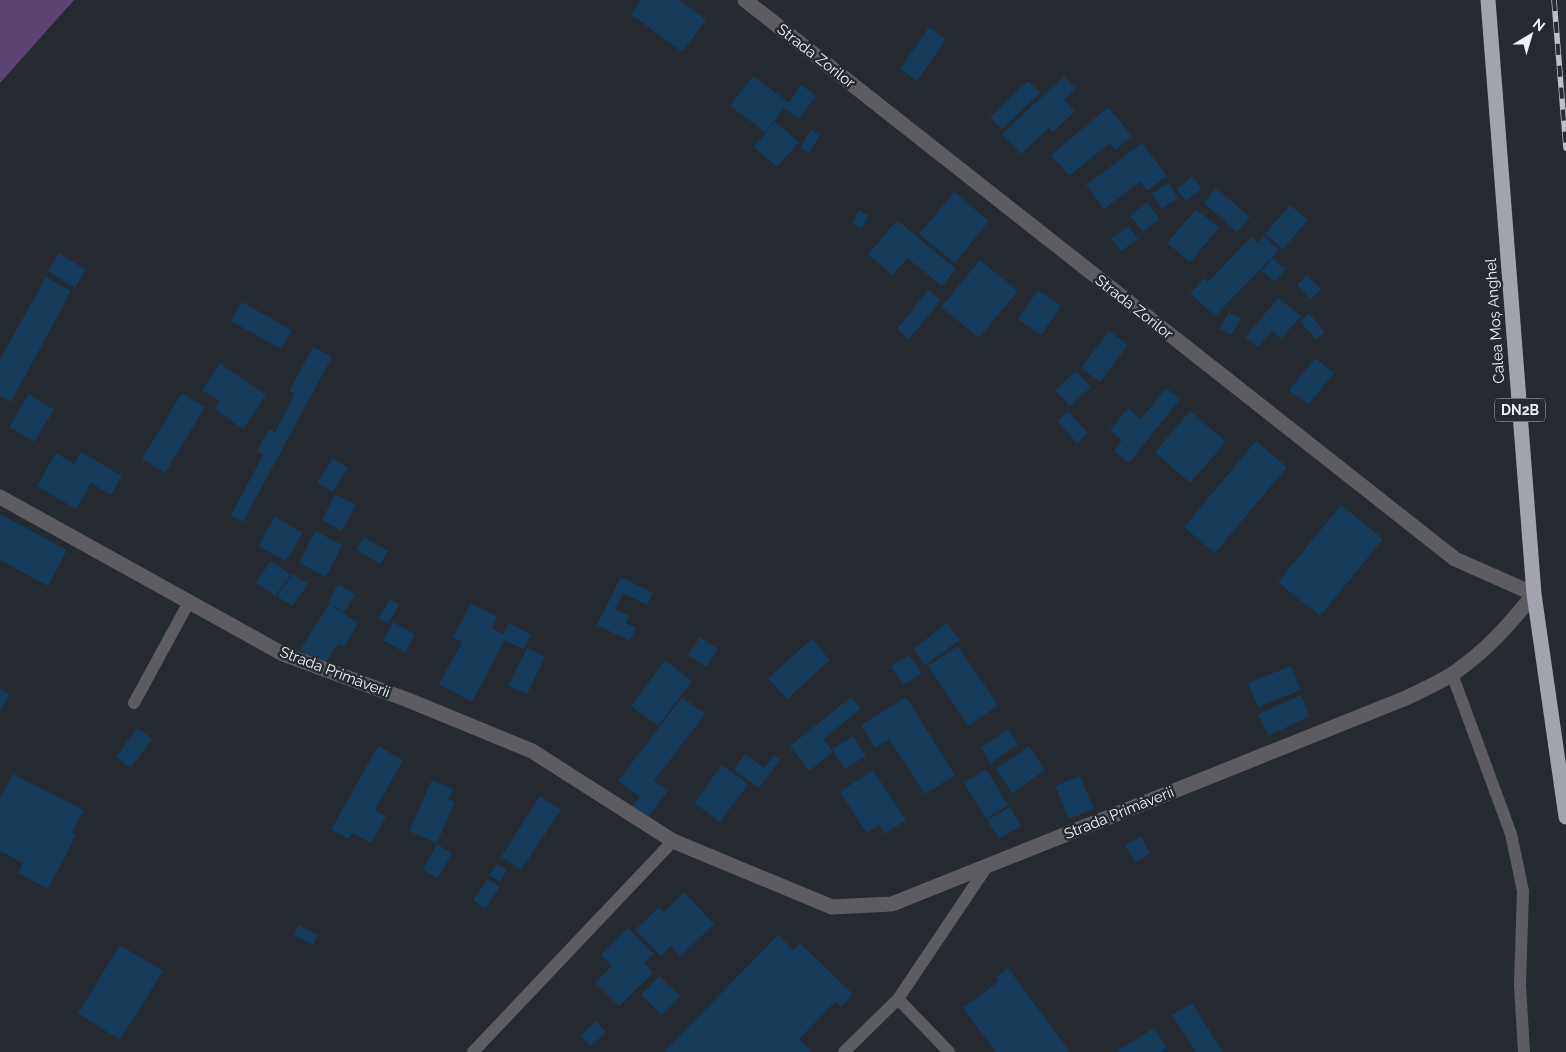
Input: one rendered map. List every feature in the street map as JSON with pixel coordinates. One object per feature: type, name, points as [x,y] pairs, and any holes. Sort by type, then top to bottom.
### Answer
[{"type":"highway","name":"Calea Moș Anghel","points":[[1488,0],[1534,594],[1566,818]]},
{"type":"street","name":"Strada Zorilor","points":[[745,0],[1455,560],[1534,594]]},
{"type":"street","name":"Strada Primăverii","points":[[0,497],[283,654],[408,700],[532,751],[673,841],[832,907],[892,904],[1406,698],[1452,674],[1480,654],[1503,632],[1534,594]]},
{"type":"lane","points":[[134,703],[189,602]]},
{"type":"lane","points":[[1452,674],[1511,834],[1523,891],[1520,985],[1524,1052]]},
{"type":"lane","points":[[473,1052],[673,841]]},
{"type":"lane","points":[[844,1052],[898,999],[988,865]]},
{"type":"lane","points":[[898,999],[949,1052]]},
{"type":"shaded area","points":[[0,0],[74,0],[0,83]]},
{"type":"building","points":[[641,0],[680,0],[706,20],[682,52],[631,14]]},
{"type":"building","points":[[929,27],[946,39],[917,81],[900,69]]},
{"type":"building","points":[[753,76],[789,103],[801,85],[816,96],[799,119],[784,108],[767,130],[775,122],[799,142],[777,167],[754,147],[766,133],[730,106]]},
{"type":"building","points":[[1064,76],[1076,89],[1064,100],[1075,111],[1053,132],[1049,128],[1021,154],[1002,134]]},
{"type":"building","points":[[1028,81],[1040,93],[1002,129],[990,117]]},
{"type":"building","points":[[1108,107],[1132,136],[1115,150],[1110,143],[1069,176],[1051,155]]},
{"type":"building","points":[[811,129],[820,135],[809,153],[800,148]]},
{"type":"building","points":[[1142,143],[1167,176],[1147,191],[1140,182],[1104,209],[1086,185]]},
{"type":"building","points":[[1192,176],[1202,189],[1186,201],[1176,189]]},
{"type":"building","points":[[1168,183],[1178,198],[1162,209],[1152,194]]},
{"type":"building","points":[[1216,188],[1250,217],[1237,232],[1204,203]]},
{"type":"building","points":[[954,192],[989,221],[955,263],[919,234]]},
{"type":"building","points":[[1147,202],[1160,219],[1143,232],[1130,216]]},
{"type":"building","points":[[1290,205],[1308,220],[1283,249],[1265,234]]},
{"type":"building","points":[[1196,209],[1219,228],[1190,262],[1167,243]]},
{"type":"building","points":[[859,210],[869,216],[861,229],[852,223]]},
{"type":"building","points":[[897,220],[956,269],[942,286],[907,258],[893,275],[868,255]]},
{"type":"building","points":[[1129,226],[1138,239],[1121,251],[1111,238]]},
{"type":"building","points":[[1264,236],[1279,250],[1215,316],[1190,293],[1204,278],[1208,282],[1251,237],[1257,243]]},
{"type":"building","points":[[59,253],[86,270],[75,288],[48,271]]},
{"type":"building","points":[[1272,258],[1286,269],[1275,282],[1262,271]]},
{"type":"building","points":[[980,260],[1018,291],[979,338],[941,307]]},
{"type":"building","points":[[1306,275],[1321,289],[1311,299],[1297,285]]},
{"type":"building","points":[[46,277],[71,291],[11,402],[0,396],[0,359]]},
{"type":"building","points":[[928,290],[941,300],[909,339],[897,329]]},
{"type":"building","points":[[1038,290],[1061,306],[1041,335],[1018,319]]},
{"type":"building","points":[[1278,298],[1301,316],[1281,339],[1272,331],[1258,347],[1245,337]]},
{"type":"building","points":[[242,302],[292,330],[281,349],[231,321]]},
{"type":"building","points":[[1229,312],[1241,318],[1231,335],[1219,329]]},
{"type":"building","points":[[1309,313],[1325,332],[1316,340],[1300,321]]},
{"type":"building","points":[[1109,331],[1128,345],[1100,382],[1081,368]]},
{"type":"building","points":[[313,347],[332,357],[243,522],[231,515],[263,455],[257,451],[269,429],[275,432],[295,393],[289,391]]},
{"type":"building","points":[[1315,358],[1334,373],[1308,405],[1289,390]]},
{"type":"building","points":[[220,363],[266,395],[243,429],[215,409],[220,402],[202,390]]},
{"type":"building","points":[[1076,371],[1091,387],[1070,406],[1055,390]]},
{"type":"building","points":[[1166,388],[1180,399],[1129,463],[1114,451],[1122,440],[1110,430],[1128,408],[1141,419]]},
{"type":"building","points":[[182,393],[205,407],[165,473],[142,459]]},
{"type":"building","points":[[29,394],[54,410],[34,442],[9,427]]},
{"type":"building","points":[[1068,411],[1088,433],[1077,443],[1057,421]]},
{"type":"building","points":[[1190,411],[1226,442],[1190,483],[1155,452]]},
{"type":"building","points":[[1256,441],[1287,467],[1215,553],[1184,527]]},
{"type":"building","points":[[81,452],[122,476],[111,495],[91,483],[76,509],[37,486],[56,453],[74,464]]},
{"type":"building","points":[[333,458],[348,468],[332,492],[317,483]]},
{"type":"building","points":[[335,494],[356,505],[342,531],[322,520]]},
{"type":"building","points":[[1341,505],[1383,539],[1320,616],[1278,582]]},
{"type":"building","points":[[0,514],[67,550],[48,586],[0,560]]},
{"type":"building","points":[[275,517],[303,533],[286,561],[258,546]]},
{"type":"building","points":[[315,531],[342,545],[326,577],[299,563]]},
{"type":"building","points":[[364,537],[388,551],[380,564],[356,550]]},
{"type":"building","points":[[271,561],[291,575],[275,596],[256,582]]},
{"type":"building","points":[[293,574],[308,584],[292,606],[277,596]]},
{"type":"building","points":[[621,577],[653,593],[647,605],[623,593],[615,609],[629,616],[626,623],[636,628],[630,641],[597,625]]},
{"type":"building","points":[[338,584],[355,594],[345,612],[328,603]]},
{"type":"building","points":[[390,599],[399,605],[388,624],[378,619]]},
{"type":"building","points":[[471,603],[497,617],[492,628],[503,634],[509,623],[531,635],[523,649],[505,640],[472,702],[439,684],[462,642],[453,637]]},
{"type":"building","points":[[329,604],[358,623],[344,647],[338,644],[324,665],[300,650]]},
{"type":"building","points":[[393,622],[415,634],[405,653],[383,640]]},
{"type":"building","points":[[947,623],[960,640],[925,665],[913,649]]},
{"type":"building","points":[[700,637],[718,649],[706,667],[688,655]]},
{"type":"building","points":[[812,639],[830,660],[787,699],[768,678]]},
{"type":"building","points":[[958,646],[998,705],[968,726],[928,666]]},
{"type":"building","points":[[527,648],[545,657],[527,694],[508,686]]},
{"type":"building","points":[[909,655],[922,673],[904,685],[891,666]]},
{"type":"building","points":[[665,660],[692,681],[658,726],[631,706]]},
{"type":"building","points":[[1291,666],[1301,690],[1258,707],[1248,683]]},
{"type":"building","points":[[0,688],[10,695],[0,710]]},
{"type":"building","points":[[1301,695],[1310,716],[1268,736],[1258,714]]},
{"type":"building","points":[[682,697],[705,714],[654,781],[668,791],[647,818],[632,806],[640,797],[618,781]]},
{"type":"building","points":[[851,697],[861,709],[823,739],[833,752],[809,771],[790,746]]},
{"type":"building","points":[[906,697],[955,775],[925,794],[889,739],[875,748],[861,725]]},
{"type":"building","points":[[137,728],[152,739],[131,768],[116,757]]},
{"type":"building","points":[[1008,729],[1018,744],[991,763],[981,748]]},
{"type":"building","points":[[853,736],[866,756],[845,769],[832,749]]},
{"type":"building","points":[[378,746],[403,760],[375,810],[386,817],[371,843],[352,833],[349,839],[331,830]]},
{"type":"building","points":[[1029,746],[1045,770],[1012,793],[996,769]]},
{"type":"building","points":[[745,754],[764,768],[774,755],[780,760],[759,788],[734,770]]},
{"type":"building","points":[[722,765],[748,784],[720,822],[694,803]]},
{"type":"building","points":[[986,769],[1008,805],[986,819],[964,783]]},
{"type":"building","points":[[873,770],[906,820],[885,834],[879,825],[867,833],[840,792]]},
{"type":"building","points":[[13,774],[84,810],[72,833],[76,835],[48,889],[18,873],[23,863],[0,851],[0,798]]},
{"type":"building","points":[[1080,776],[1094,809],[1069,819],[1055,786]]},
{"type":"building","points":[[432,780],[453,789],[449,799],[455,802],[437,843],[409,831]]},
{"type":"building","points":[[540,796],[561,810],[521,870],[501,857]]},
{"type":"building","points":[[1010,807],[1021,826],[999,839],[987,820]]},
{"type":"building","points":[[1141,836],[1150,854],[1135,862],[1125,845]]},
{"type":"building","points":[[437,844],[452,853],[438,878],[423,870]]},
{"type":"building","points":[[497,864],[507,870],[500,882],[489,875]]},
{"type":"building","points":[[488,879],[500,887],[485,909],[473,900]]},
{"type":"building","points":[[684,892],[714,924],[680,957],[671,946],[661,956],[635,930],[659,907],[664,912]]},
{"type":"building","points":[[299,925],[318,935],[313,945],[294,935]]},
{"type":"building","points":[[628,928],[654,954],[644,963],[653,973],[619,1006],[595,982],[612,966],[601,955]]},
{"type":"building","points":[[778,935],[793,950],[800,943],[853,994],[841,1007],[835,1002],[799,1039],[812,1052],[664,1052]]},
{"type":"building","points":[[120,945],[163,971],[120,1040],[78,1013]]},
{"type":"building","points":[[1008,968],[1070,1052],[996,1052],[963,1008],[999,981],[996,977]]},
{"type":"building","points":[[659,976],[681,996],[662,1015],[641,995]]},
{"type":"building","points":[[1192,1003],[1223,1052],[1196,1052],[1172,1015]]},
{"type":"building","points":[[595,1021],[606,1032],[591,1046],[581,1036]]},
{"type":"building","points":[[1154,1028],[1167,1048],[1160,1052],[1116,1052]]},
{"type":"railway","points":[[1554,0],[1566,148]]}]
